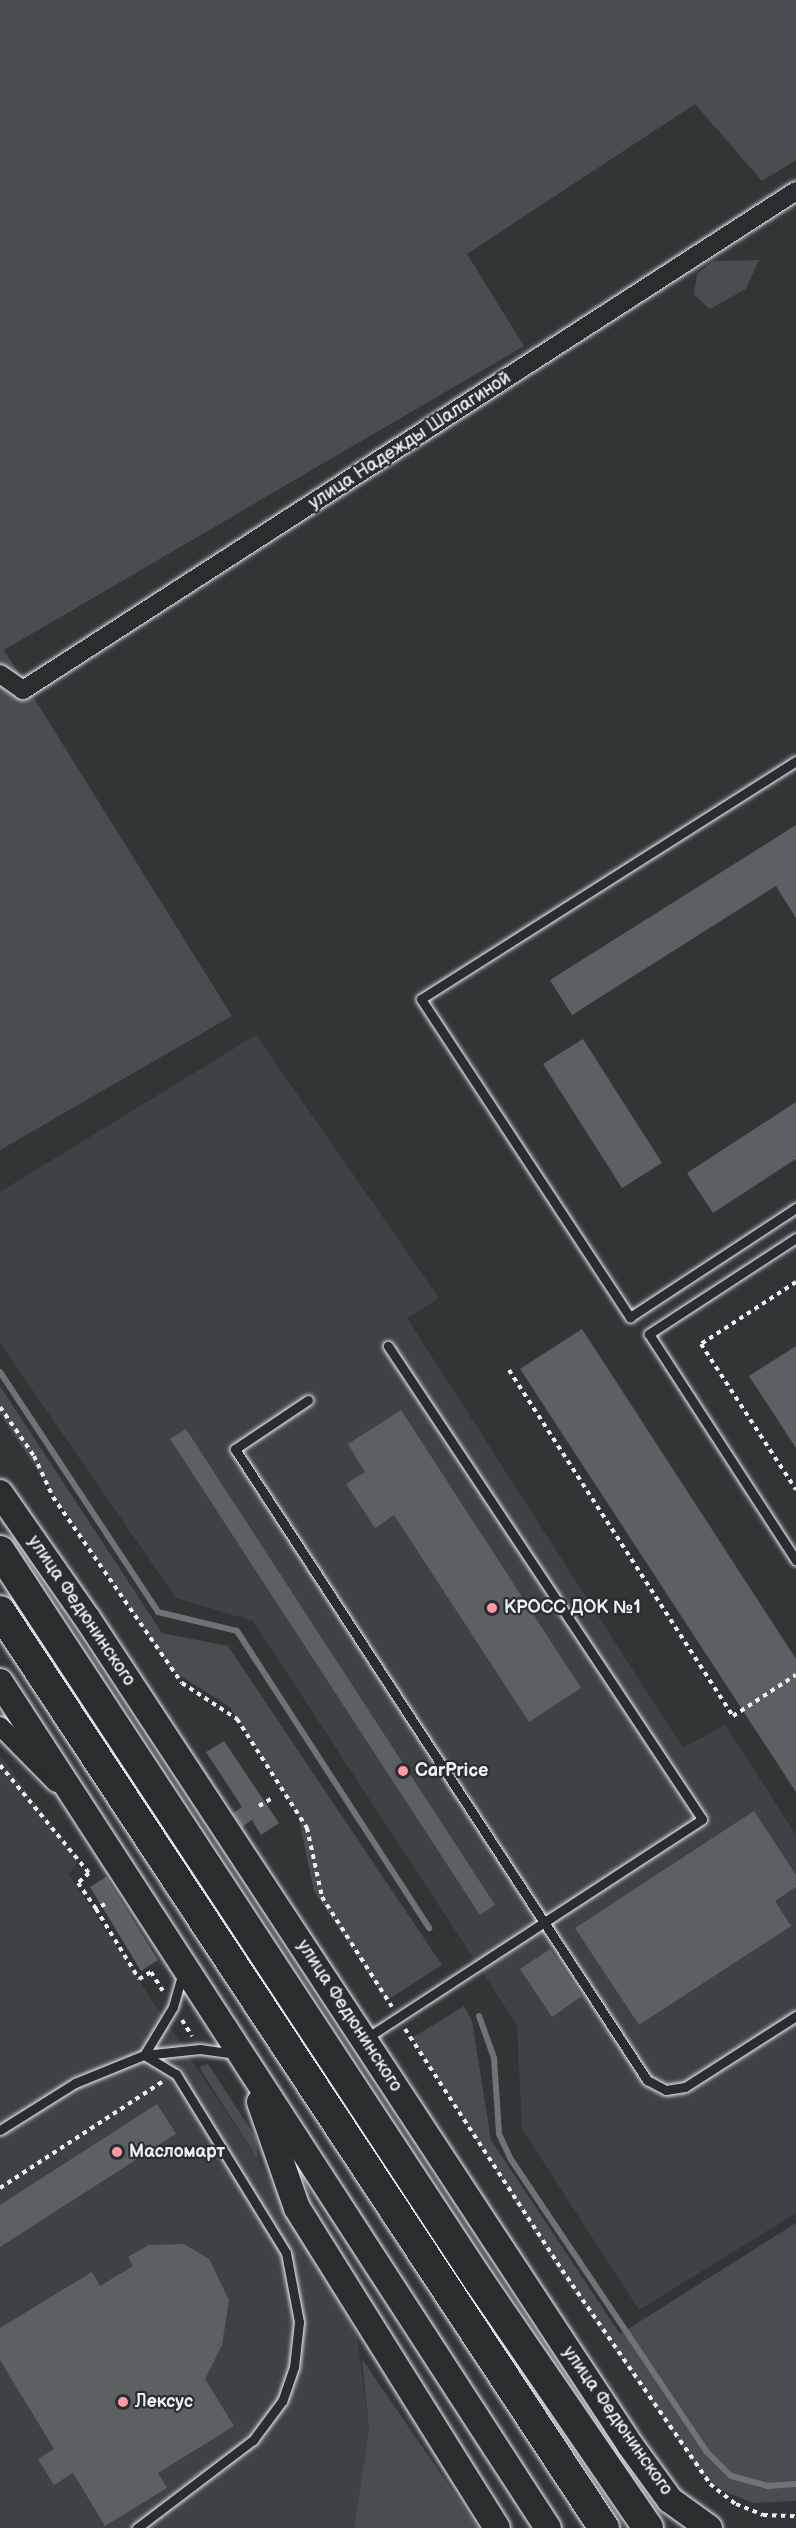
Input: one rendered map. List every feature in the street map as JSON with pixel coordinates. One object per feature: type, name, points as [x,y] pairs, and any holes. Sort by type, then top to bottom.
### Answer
[{"type":"highway","name":"улица Федюнинского","points":[[0,1551],[479,2280],[648,2528]]},
{"type":"highway","points":[[0,1611],[450,2300],[604,2528]]},
{"type":"main road","name":"улица Федюнинского","points":[[0,1493],[365,2039],[653,2479],[670,2500],[709,2528]]},
{"type":"main road","points":[[0,1682],[73,1800],[237,2054],[548,2528]]},
{"type":"main road","points":[[254,2079],[272,2147],[297,2208],[497,2528]]},
{"type":"street","name":"улица Надежды Шалагиной","points":[[0,674],[23,690],[796,191]]},
{"type":"street","points":[[0,1726],[73,1800]]},
{"type":"lane","points":[[796,761],[421,999],[630,1317],[796,1208]]},
{"type":"lane","points":[[796,1238],[649,1334],[796,1560]]},
{"type":"lane","points":[[365,2039],[702,1819],[388,1346]]},
{"type":"lane","points":[[308,1400],[235,1449],[647,2080],[666,2090],[685,2087],[796,2016]]},
{"type":"lane","points":[[144,2055],[173,2007],[184,1969]]},
{"type":"lane","points":[[0,2130],[75,2083],[144,2055],[200,2049],[237,2054]]},
{"type":"lane","points":[[137,2528],[270,2423],[294,2367],[299,2322],[286,2253],[176,2074],[144,2055]]},
{"type":"path","points":[[796,1282],[701,1344],[796,1490]]},
{"type":"path","points":[[509,1370],[733,1716],[796,1675]]},
{"type":"path","points":[[0,1407],[34,1456],[53,1497],[182,1683],[237,1719],[308,1828],[322,1897],[562,2270],[710,2484],[736,2504],[763,2515],[796,2516]]},
{"type":"path","points":[[0,1765],[89,1874],[78,1883],[139,1979],[151,1972],[200,2049]]},
{"type":"path","points":[[259,1806],[274,1797]]},
{"type":"path","points":[[96,1909],[105,1904]]},
{"type":"shaded area","points":[[0,0],[796,0],[796,160],[762,181],[695,104],[467,254],[524,346],[4,650],[232,1016],[0,1150]]},
{"type":"shaded area","points":[[759,260],[746,289],[710,309],[694,295],[697,274],[713,261]]},
{"type":"shaded area","points":[[256,1035],[439,1298],[407,1318],[683,1748],[725,1725],[796,1835],[796,2213],[639,2310],[522,2129],[517,2025],[253,1621],[176,1598],[0,1343],[0,1192]]},
{"type":"shaded area","points":[[0,1386],[162,1633],[228,1646],[442,1965],[386,2001],[314,1891],[298,1815],[230,1707],[171,1670],[0,1414]]},
{"type":"shaded area","points":[[0,1755],[78,1861],[69,1875],[258,2160],[357,2335],[369,2429],[354,2528],[0,2528]]},
{"type":"shaded area","points":[[464,2006],[472,2021],[491,2140],[620,2334],[796,2223],[796,2501],[754,2503],[725,2492],[703,2476],[559,2271],[412,2038]]},
{"type":"shaded area","points":[[208,2064],[256,2138],[258,2160],[199,2067]]},
{"type":"shaded area","points":[[362,2359],[478,2528],[354,2528],[369,2429]]},
{"type":"building","points":[[796,825],[796,918],[776,886],[572,1015],[550,980]]},
{"type":"building","points":[[583,1039],[662,1163],[622,1188],[543,1064]]},
{"type":"building","points":[[796,1102],[796,1159],[713,1213],[687,1173]]},
{"type":"building","points":[[582,1329],[796,1659],[796,1792],[520,1369]]},
{"type":"building","points":[[796,1346],[796,1448],[749,1376]]},
{"type":"building","name":"КРОСС ДОК №1","points":[[401,1410],[581,1688],[529,1722],[394,1515],[375,1528],[346,1484],[365,1472],[348,1444]]},
{"type":"building","points":[[186,1429],[495,1905],[480,1915],[170,1439]]},
{"type":"building","points":[[224,1741],[279,1823],[261,1835],[252,1820],[242,1827],[233,1813],[242,1807],[206,1752]]},
{"type":"building","points":[[754,1811],[796,1875],[796,1887],[775,1901],[791,1926],[639,2025],[575,1928]]},
{"type":"building","points":[[106,1877],[158,1960],[141,1971],[90,1887]]},
{"type":"building","points":[[550,1949],[582,1996],[552,2017],[520,1969]]},
{"type":"building","points":[[157,2104],[176,2134],[0,2247],[0,2205]]},
{"type":"building","name":"Лексус","points":[[184,2244],[209,2259],[229,2300],[222,2345],[205,2379],[234,2426],[158,2473],[167,2488],[105,2526],[73,2473],[54,2485],[38,2459],[54,2449],[0,2360],[0,2328],[92,2272],[100,2286],[133,2266],[128,2257],[149,2245]]},
{"type":"waterway","points":[[0,1372],[158,1612],[237,1631],[429,1928]]},
{"type":"waterway","points":[[479,2016],[494,2058],[499,2134],[510,2158],[706,2451],[731,2476],[768,2486],[796,2484]]},
{"type":"place","name":"КРОСС ДОК №1","points":[[492,1608]]},
{"type":"place","name":"CarPrice","points":[[403,1771]]},
{"type":"place","name":"Масломарт","points":[[117,2152]]},
{"type":"place","name":"Лексус","points":[[123,2402]]}]
